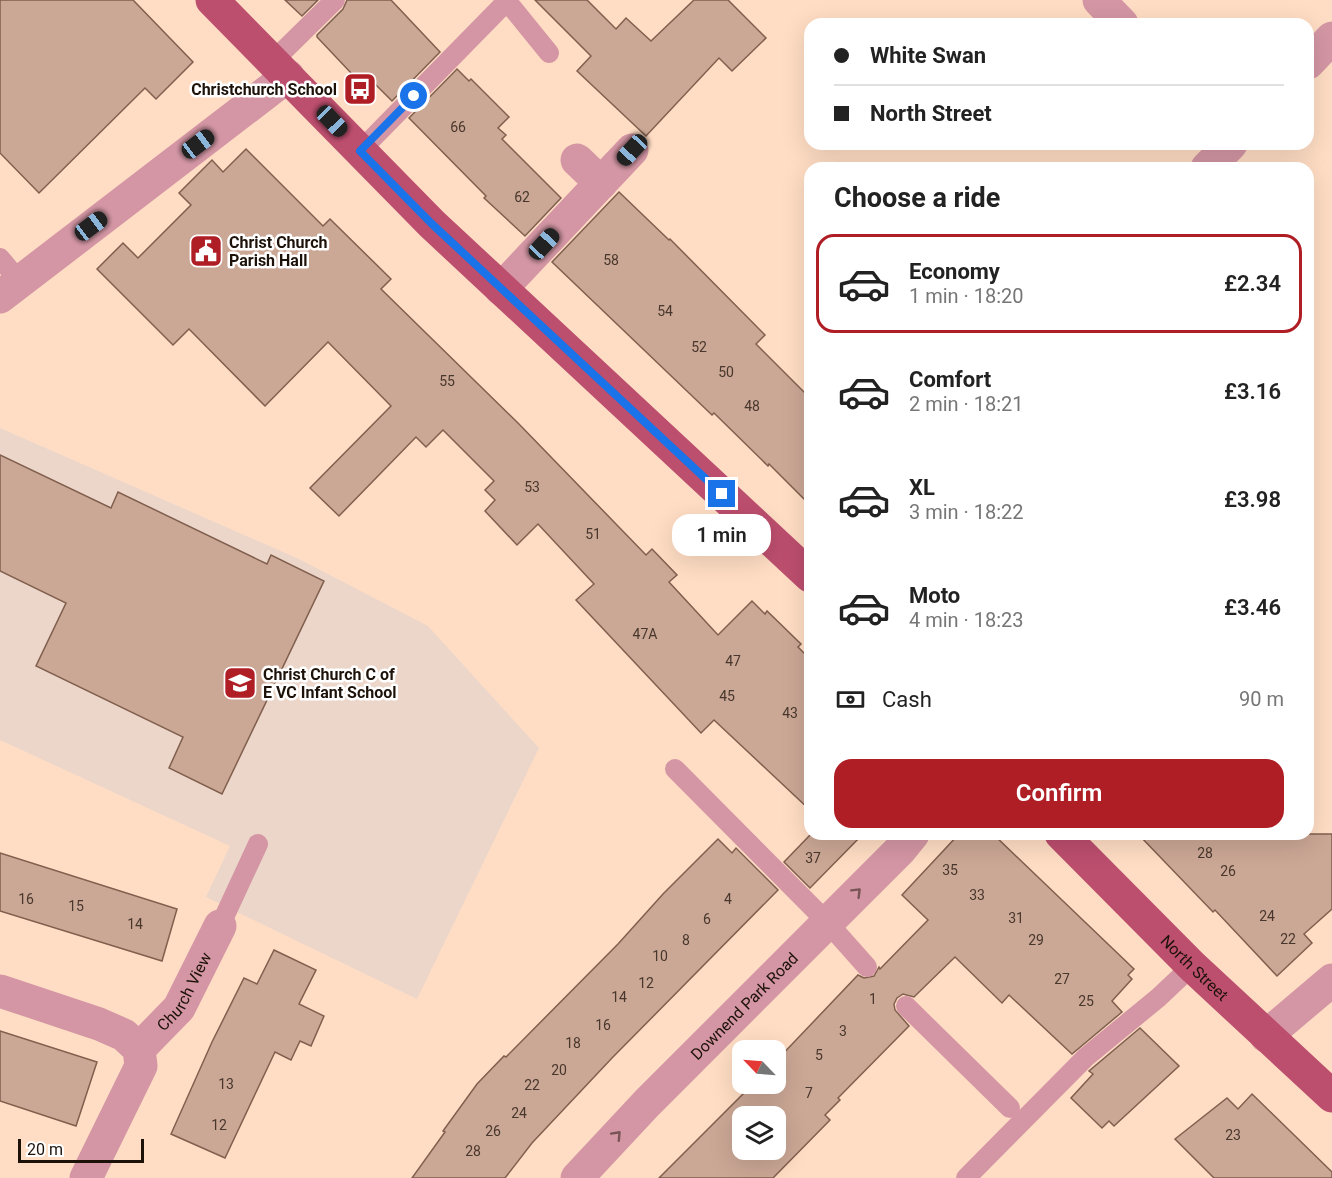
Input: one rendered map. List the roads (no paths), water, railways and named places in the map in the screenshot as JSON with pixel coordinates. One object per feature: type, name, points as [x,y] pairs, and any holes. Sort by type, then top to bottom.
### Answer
[{"type":"main road","points":[[222,3],[280,69],[432,224],[804,568]]},
{"type":"main road","name":"North Street","points":[[1067,840],[1192,966],[1332,1096]]},
{"type":"street","points":[[1099,0],[1116,18]]},
{"type":"street","points":[[1314,57],[1332,38]]},
{"type":"street","points":[[6,279],[280,69]]},
{"type":"street","points":[[501,289],[632,150]]},
{"type":"street","points":[[1213,162],[1225,150]]},
{"type":"street","points":[[577,160],[601,183]]},
{"type":"street","name":"Downend Park Road","points":[[577,1178],[647,1103],[907,840]]},
{"type":"street","name":"Church View","points":[[139,1049],[179,1008],[220,926]]},
{"type":"street","points":[[1266,1036],[1332,980]]},
{"type":"street","points":[[0,991],[99,1024],[124,1035],[139,1049],[141,1066],[86,1178]]},
{"type":"lane","points":[[280,69],[335,0]]},
{"type":"lane","points":[[360,151],[507,1],[549,52]]},
{"type":"lane","points":[[675,769],[827,922],[867,967]]},
{"type":"lane","points":[[220,926],[258,844]]},
{"type":"lane","points":[[966,1178],[1086,1057],[1158,998],[1192,966]]},
{"type":"lane","points":[[906,1006],[1010,1108]]},
{"type":"place","name":"Christchurch School","points":[[360,89]]},
{"type":"place","name":"Christ Church Parish Hall","points":[[206,251]]},
{"type":"place","name":"Christ Church C of E VC Infant School","points":[[240,683]]}]
